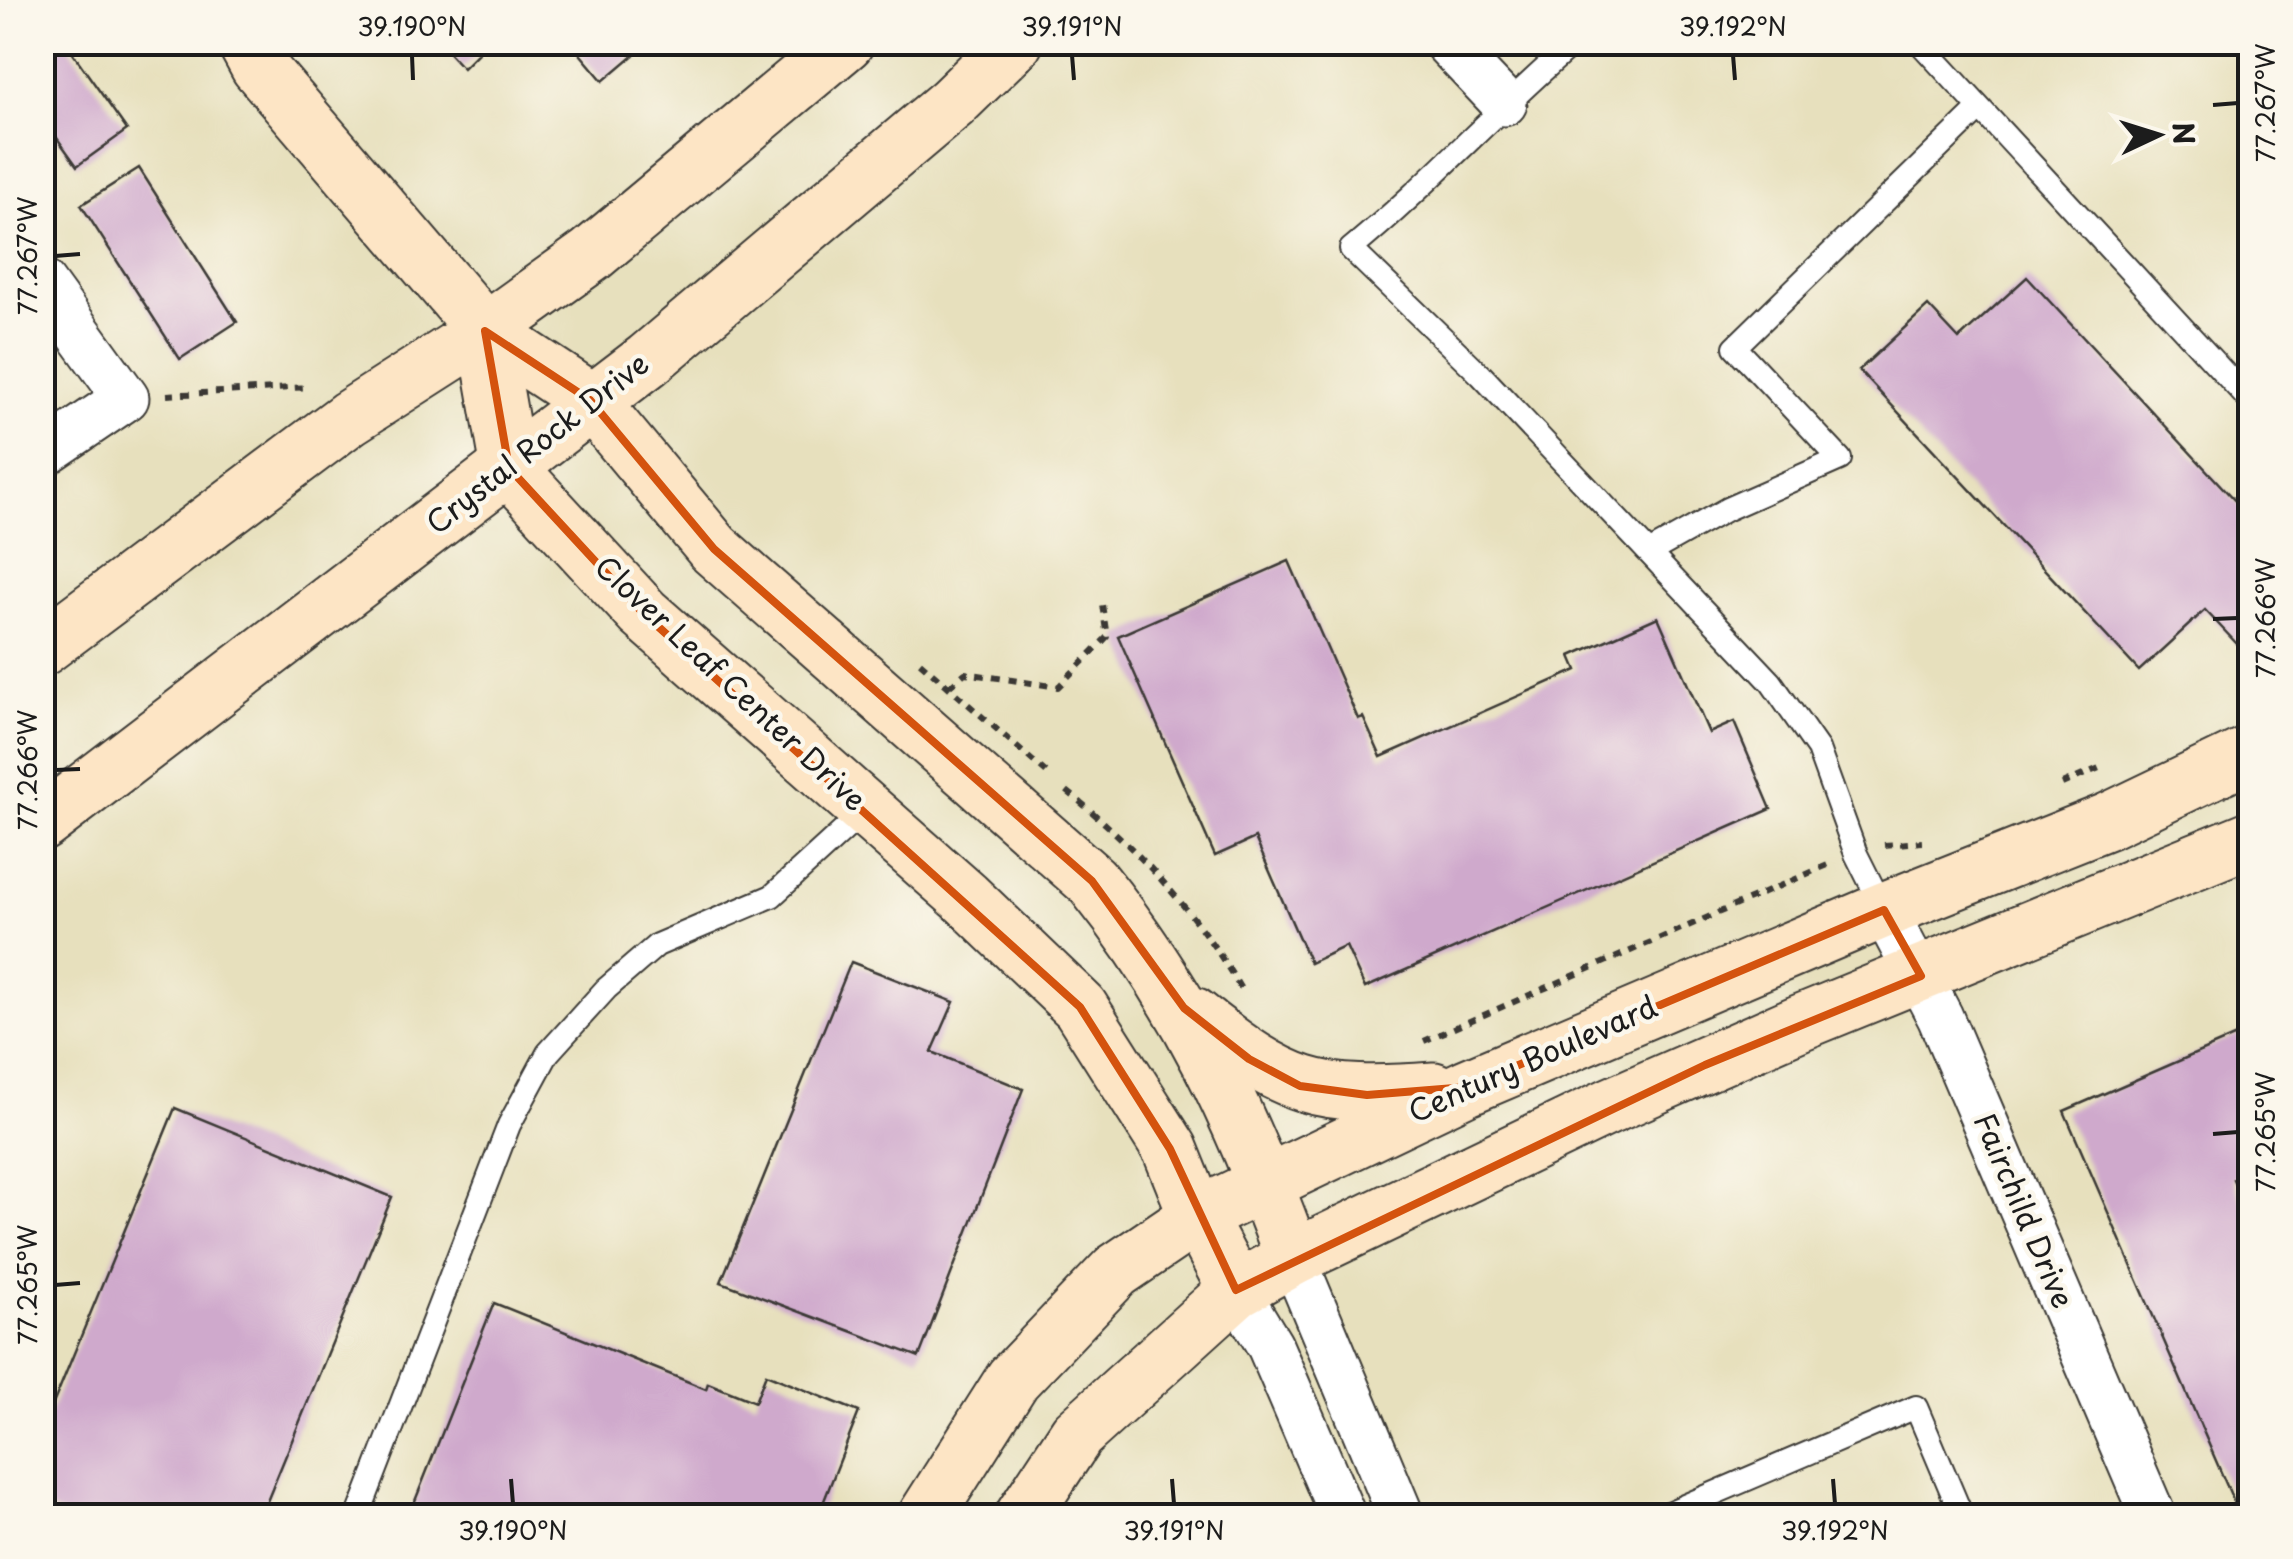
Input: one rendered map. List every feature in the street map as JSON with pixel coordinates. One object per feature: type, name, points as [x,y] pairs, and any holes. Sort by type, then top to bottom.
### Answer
[{"type":"street","points":[[245,42],[258,66],[485,332],[590,400],[714,550],[1092,882],[1144,946],[1184,1008],[1265,1181],[1293,1258],[1401,1516]]},
{"type":"street","points":[[42,648],[349,418],[485,332],[591,255],[846,42]]},
{"type":"street","name":"Crystal Rock Drive","points":[[42,823],[509,468],[590,400],[648,360],[952,103],[1015,42]]},
{"type":"street","points":[[1446,42],[1504,103]]},
{"type":"street","points":[[42,282],[126,398],[42,455]]},
{"type":"street","points":[[485,332],[509,468]]},
{"type":"street","name":"Clover Leaf Center Drive","points":[[509,468],[643,613],[866,810],[1080,1007],[1170,1149],[1196,1216],[1236,1290]]},
{"type":"street","name":"Century Boulevard","points":[[926,1516],[1013,1379],[1116,1270],[1196,1216],[1467,1087],[1884,910],[2108,821],[2250,753]]},
{"type":"street","points":[[1023,1516],[1077,1434],[1236,1290],[1293,1258],[1610,1106],[1799,1023],[2250,839]]},
{"type":"street","name":"Fairchild Drive","points":[[1884,910],[1921,976],[2154,1516]]},
{"type":"street","points":[[1184,1008],[1249,1059],[1300,1086],[1367,1095],[1467,1087]]},
{"type":"street","points":[[1236,1290],[1270,1346],[1343,1516]]},
{"type":"lane","points":[[1574,42],[1504,103],[1424,188],[1351,249],[1652,551],[1771,682],[1818,750],[1856,854],[1884,910]]},
{"type":"lane","points":[[1919,42],[1979,109],[2241,376],[2250,401]]},
{"type":"lane","points":[[1652,551],[1727,509],[1840,459],[1734,348],[1979,109]]},
{"type":"lane","points":[[358,1516],[509,1125],[548,1053],[606,990],[658,945],[772,896],[866,810]]},
{"type":"lane","points":[[1661,1516],[1916,1407],[1962,1516]]},
{"type":"path","points":[[126,398],[320,386]]},
{"type":"path","points":[[950,686],[965,673],[1058,687],[1106,637],[1101,598]]},
{"type":"path","points":[[904,650],[1127,841],[1178,898],[1247,999]]},
{"type":"path","points":[[2058,786],[2110,764]]},
{"type":"path","points":[[1408,1048],[1856,854],[1885,845],[1935,840]]},
{"type":"highlighted area","points":[[485,331],[590,400],[714,549],[1092,881],[1184,1008],[1249,1059],[1300,1086],[1367,1095],[1467,1087],[1884,910],[1921,976],[1705,1065],[1236,1290],[1170,1149],[1080,1007],[643,613],[509,468]]},
{"type":"building","points":[[42,42],[65,42],[127,130],[77,166],[42,117]]},
{"type":"building","points":[[439,42],[489,42],[463,68]]},
{"type":"building","points":[[570,42],[649,42],[603,81]]},
{"type":"building","points":[[139,168],[237,322],[180,359],[81,205]]},
{"type":"building","points":[[2027,277],[2250,517],[2250,633],[2238,645],[2205,610],[2139,671],[1859,370],[1928,306],[1959,339]]},
{"type":"building","points":[[1289,561],[1358,719],[1363,717],[1381,757],[1577,670],[1571,656],[1658,617],[1709,733],[1734,722],[1771,809],[1365,988],[1346,946],[1310,963],[1255,838],[1215,856],[1118,636]]},
{"type":"building","points":[[851,962],[954,1002],[932,1052],[1023,1089],[919,1357],[721,1282]]},
{"type":"building","points":[[2250,1030],[2250,1171],[2233,1179],[2250,1219],[2250,1516],[2240,1516],[2064,1111]]},
{"type":"building","points":[[175,1108],[392,1197],[261,1516],[67,1516],[42,1507],[42,1431]]},
{"type":"building","points":[[494,1303],[706,1389],[708,1383],[755,1402],[766,1374],[859,1412],[818,1516],[409,1516]]}]
